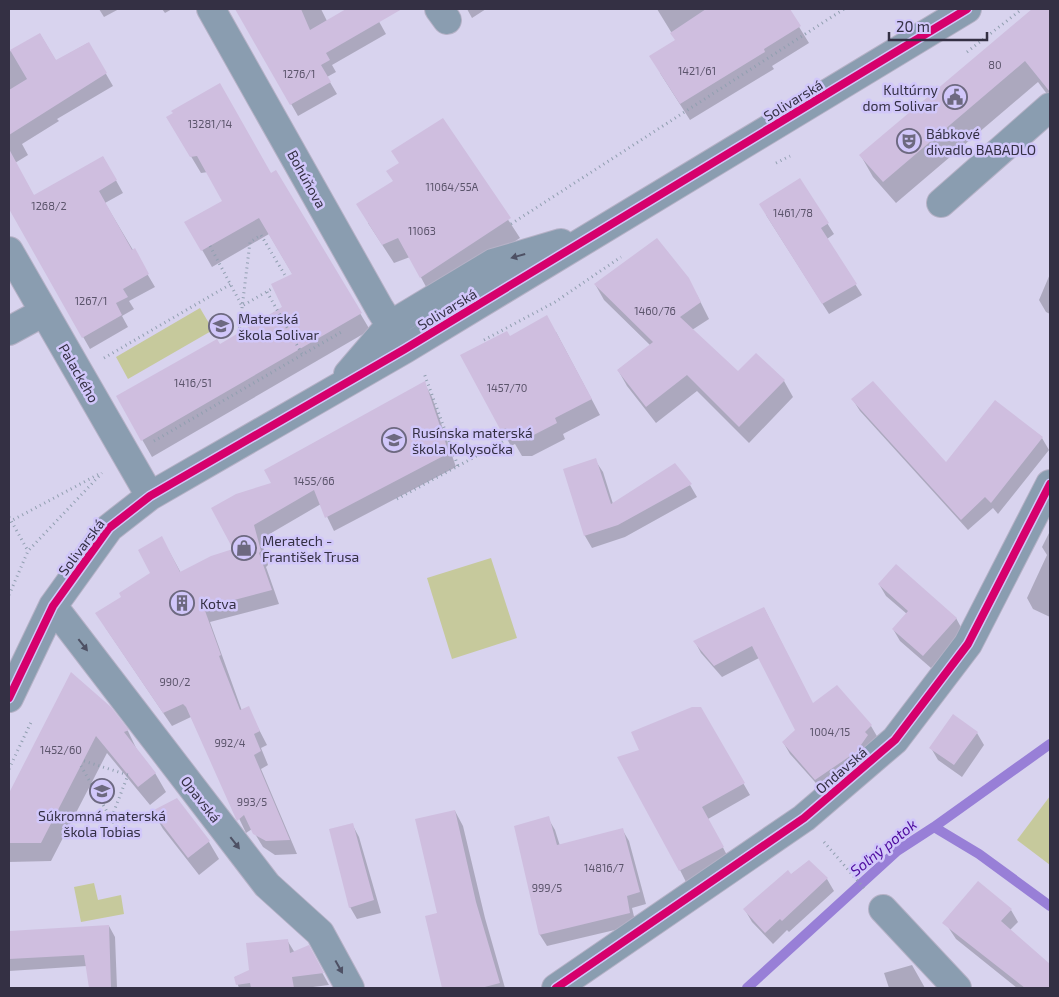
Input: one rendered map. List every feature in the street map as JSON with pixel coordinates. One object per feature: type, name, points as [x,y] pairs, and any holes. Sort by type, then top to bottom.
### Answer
[{"type":"street","name":"Bohúňova","points":[[211,9],[405,349]]},
{"type":"street","name":"Solivarská","points":[[9,698],[53,606],[109,528],[150,496],[405,349],[967,9]]},
{"type":"street","points":[[941,203],[1050,107]]},
{"type":"street","points":[[334,390],[390,325],[493,263],[598,232]]},
{"type":"street","name":"Palackého","points":[[9,251],[150,496]]},
{"type":"street","points":[[9,331],[44,312]]},
{"type":"street","name":"Ondavská","points":[[556,988],[804,818],[895,740],[968,644],[1050,484]]},
{"type":"street","name":"Opavská","points":[[53,606],[267,885],[320,933],[350,988]]},
{"type":"street","points":[[883,909],[957,988]]},
{"type":"path","points":[[967,52],[1022,9]]},
{"type":"path","points":[[239,333],[250,242],[262,235],[286,277]]},
{"type":"path","points":[[210,246],[242,306]]},
{"type":"path","points":[[97,362],[231,284]]},
{"type":"path","points":[[242,306],[273,288]]},
{"type":"path","points":[[266,292],[302,354]]},
{"type":"path","points":[[424,373],[458,466]]},
{"type":"path","points":[[397,499],[506,440]]},
{"type":"path","points":[[28,551],[9,520],[108,468]]},
{"type":"path","points":[[84,761],[128,775],[112,819]]},
{"type":"path","points":[[81,766],[117,829]]},
{"type":"green space","points":[[200,308],[213,330],[128,379],[116,357]]},
{"type":"green space","points":[[491,558],[517,638],[452,659],[427,578]]},
{"type":"green space","points":[[1050,796],[1050,865],[1017,840]]},
{"type":"green space","points":[[94,883],[98,900],[121,895],[124,914],[81,922],[74,887]]},
{"type":"building","points":[[235,9],[301,9],[310,30],[346,9],[402,9],[326,53],[330,60],[321,65],[331,82],[290,105]]},
{"type":"building","points":[[706,9],[790,9],[801,26],[764,49],[765,52],[680,104],[649,56],[675,40],[670,33]]},
{"type":"building","name":"Kultúrny dom Solivar","points":[[1032,9],[1050,9],[1050,92],[1025,61],[883,182],[859,155]]},
{"type":"building","points":[[40,33],[56,60],[89,42],[107,73],[9,135],[9,90],[27,79],[10,50]]},
{"type":"building","points":[[220,83],[271,173],[276,170],[362,313],[141,441],[116,396],[217,339],[220,344],[282,307],[271,284],[292,274],[259,218],[201,251],[184,222],[222,201],[197,156],[190,157],[166,117],[173,113],[171,111]]},
{"type":"building","points":[[443,118],[511,218],[420,278],[398,238],[382,245],[356,204],[393,181],[386,171],[399,163],[391,151]]},
{"type":"building","points":[[9,149],[34,195],[103,156],[117,180],[99,191],[132,250],[135,248],[149,274],[123,289],[128,297],[116,303],[122,315],[82,338],[9,209]]},
{"type":"building","points":[[800,178],[829,223],[821,228],[857,284],[822,304],[759,204]]},
{"type":"building","points":[[657,238],[689,278],[701,302],[680,317],[738,371],[756,353],[785,380],[739,427],[687,375],[646,407],[617,370],[653,342],[594,284]]},
{"type":"building","points":[[547,315],[592,399],[555,418],[557,423],[522,441],[512,441],[506,428],[501,431],[460,355],[507,331],[510,336]]},
{"type":"building","points":[[425,381],[449,453],[325,518],[314,490],[254,525],[261,551],[259,553],[272,590],[204,608],[221,655],[219,656],[240,710],[249,706],[260,731],[254,734],[261,751],[254,755],[290,840],[266,841],[253,834],[244,815],[237,821],[186,707],[183,704],[163,713],[95,613],[121,597],[119,593],[150,573],[138,550],[162,536],[180,572],[211,556],[233,549],[211,508],[236,494],[271,483],[264,470]]},
{"type":"building","points":[[873,381],[946,462],[995,400],[1043,437],[991,503],[985,497],[961,520],[851,399]]},
{"type":"building","points":[[596,458],[611,504],[675,463],[692,484],[618,525],[584,536],[563,469]]},
{"type":"building","points":[[896,564],[957,618],[923,656],[892,629],[908,611],[878,584]]},
{"type":"building","points":[[764,607],[813,703],[837,685],[872,725],[865,732],[868,735],[856,752],[815,780],[782,742],[795,730],[752,646],[714,666],[693,641]]},
{"type":"building","points":[[71,672],[111,707],[129,730],[124,732],[156,773],[138,787],[96,736],[41,843],[9,843],[9,793]]},
{"type":"building","points":[[692,707],[701,707],[745,783],[702,807],[724,847],[679,871],[617,757],[639,750],[631,732]]},
{"type":"building","points":[[953,714],[978,732],[954,765],[929,748]]},
{"type":"building","points":[[177,798],[210,841],[188,858],[152,811]]},
{"type":"building","points":[[455,810],[476,902],[500,983],[481,988],[442,988],[425,916],[437,913],[415,819]]},
{"type":"building","points":[[549,816],[557,845],[623,828],[640,892],[627,896],[630,913],[539,935],[514,826]]},
{"type":"building","points":[[353,823],[374,900],[349,908],[329,829]]},
{"type":"building","points":[[809,860],[828,878],[782,921],[780,919],[765,933],[743,909],[788,870],[791,874]]},
{"type":"building","points":[[978,881],[1012,909],[1001,921],[1050,964],[1050,988],[1025,988],[942,923]]},
{"type":"building","points":[[109,925],[111,988],[89,988],[84,955],[9,959],[9,931]]},
{"type":"building","points":[[288,939],[290,953],[309,945],[324,973],[292,977],[294,988],[251,988],[250,983],[236,985],[234,977],[249,970],[246,943]]},
{"type":"waterway","name":"Soľný potok","points":[[747,988],[897,851],[934,827],[1050,744]]},
{"type":"waterway","points":[[934,827],[979,854],[1050,906]]},
{"type":"cycle path","points":[[9,698],[53,606],[109,528],[150,496],[405,349],[967,9]]},
{"type":"cycle path","points":[[556,988],[804,818],[895,740],[968,644],[1050,484]]},
{"type":"place","name":"Kultúrny dom Solivar","points":[[955,97]]},
{"type":"place","name":"Bábkové divadlo BABADLO","points":[[909,141]]},
{"type":"place","name":"Materská škola Solivar","points":[[221,326]]},
{"type":"place","name":"Rusínska materská škola Kolysočka","points":[[394,440]]},
{"type":"place","name":"Meratech - František Trusa","points":[[244,548]]},
{"type":"place","name":"Kotva","points":[[182,603]]},
{"type":"place","name":"Súkromná materská škola Tobias","points":[[102,791]]}]
